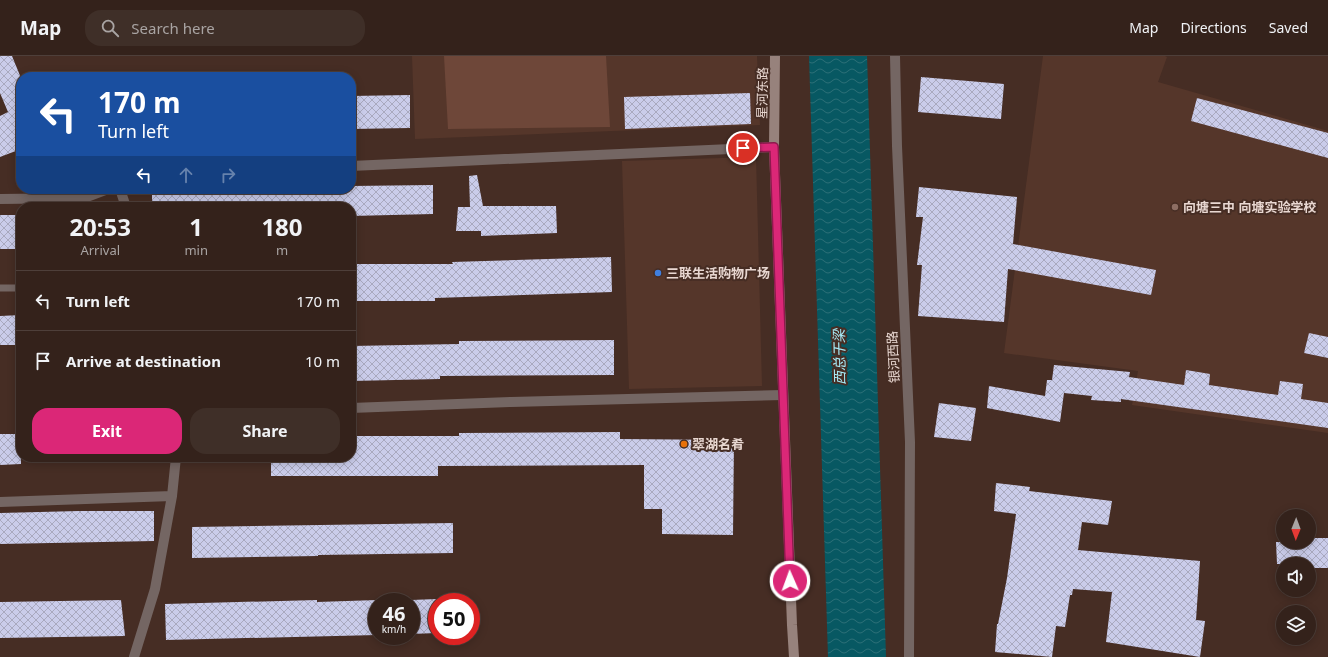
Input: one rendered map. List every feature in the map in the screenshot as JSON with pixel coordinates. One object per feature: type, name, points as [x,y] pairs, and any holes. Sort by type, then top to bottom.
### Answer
[{"type":"main road","name":"星河东路","points":[[775,56],[774,147],[794,657]]},
{"type":"street","name":"银河西路","points":[[895,56],[897,154],[910,442],[908,657]]},
{"type":"street","points":[[356,166],[774,147]]},
{"type":"street","points":[[0,198],[84,198],[95,194]]},
{"type":"street","points":[[356,408],[783,395]]},
{"type":"street","points":[[134,657],[155,589],[172,496],[175,462]]},
{"type":"street","points":[[0,502],[172,496]]},
{"type":"lane","points":[[0,288],[16,288]]},
{"type":"shaded area","points":[[412,56],[757,56],[760,125],[415,139]]},
{"type":"shaded area","points":[[444,56],[606,56],[610,127],[448,129]]},
{"type":"shaded area","name":"向塘三中 向塘实验学校","points":[[1043,56],[1165,56],[1167,57],[1158,82],[1328,131],[1328,433],[1132,405],[1138,371],[1004,353]]},
{"type":"shaded area","points":[[756,157],[762,386],[629,389],[622,161]]},
{"type":"water","name":"西总干梁","points":[[809,56],[867,56],[886,657],[828,657]]},
{"type":"building","points":[[0,56],[12,56],[19,72],[16,72],[16,151],[0,157],[0,116],[8,112],[0,93]]},
{"type":"building","points":[[921,77],[1004,84],[1001,119],[918,112]]},
{"type":"building","points":[[750,93],[751,124],[625,129],[624,97]]},
{"type":"building","points":[[410,95],[410,128],[356,129],[356,96]]},
{"type":"building","points":[[1197,98],[1328,133],[1328,158],[1191,121]]},
{"type":"building","points":[[477,175],[483,206],[556,206],[557,233],[481,236],[481,231],[456,231],[458,207],[470,207],[469,176]]},
{"type":"building","points":[[433,185],[433,214],[356,216],[356,202],[152,202],[152,194],[356,194],[356,186]]},
{"type":"building","points":[[919,187],[1017,197],[1013,244],[1156,270],[1151,295],[1008,269],[1004,322],[918,316],[922,265],[917,265],[923,217],[916,217]]},
{"type":"building","points":[[0,215],[16,215],[16,249],[0,249]]},
{"type":"building","points":[[611,257],[612,292],[435,298],[435,301],[356,301],[356,264],[453,264],[452,262]]},
{"type":"building","points":[[16,315],[16,345],[0,345],[0,316]]},
{"type":"building","points":[[1309,333],[1328,337],[1328,358],[1304,353]]},
{"type":"building","points":[[614,340],[614,375],[440,376],[440,379],[356,381],[356,346],[459,344],[459,341]]},
{"type":"building","points":[[1054,365],[1130,372],[1129,377],[1184,385],[1186,370],[1210,374],[1209,385],[1278,395],[1280,381],[1303,384],[1301,399],[1328,403],[1328,428],[1121,399],[1121,402],[1091,400],[1092,396],[1064,393],[1060,422],[987,408],[989,386],[1045,396],[1047,380],[1052,380]]},
{"type":"building","points":[[939,403],[976,408],[971,441],[934,437]]},
{"type":"building","points":[[620,432],[620,439],[734,440],[733,535],[662,534],[662,509],[644,509],[644,465],[438,466],[438,476],[271,476],[271,462],[356,462],[356,436],[459,436],[459,433]]},
{"type":"building","points":[[0,434],[16,434],[16,462],[21,462],[21,464],[0,465]]},
{"type":"building","points":[[996,483],[1030,487],[1029,491],[1112,501],[1108,525],[1082,522],[1078,550],[1200,561],[1196,620],[1205,621],[1200,657],[1106,642],[1112,592],[1073,589],[1072,595],[1070,595],[1065,627],[1056,626],[1052,657],[995,652],[997,624],[1007,578],[1016,514],[994,511]]},
{"type":"building","points":[[154,511],[154,541],[0,544],[0,513]]},
{"type":"building","points":[[453,523],[453,553],[192,558],[192,527]]},
{"type":"building","points":[[1316,538],[1328,538],[1328,568],[1316,568],[1316,557],[1277,557],[1276,549],[1316,549]]},
{"type":"building","points":[[428,599],[428,633],[420,634],[420,600]]},
{"type":"building","points":[[121,600],[125,636],[0,638],[0,602]]},
{"type":"building","points":[[317,600],[317,602],[368,600],[368,635],[166,640],[165,604]]},
{"type":"place","name":"向塘三中 向塘实验学校","points":[[1175,207]]},
{"type":"place","name":"三联生活购物广场","points":[[658,273]]},
{"type":"place","name":"翠湖名肴","points":[[684,444]]},
{"type":"route","points":[[743,148],[774,147],[790,581]]}]
